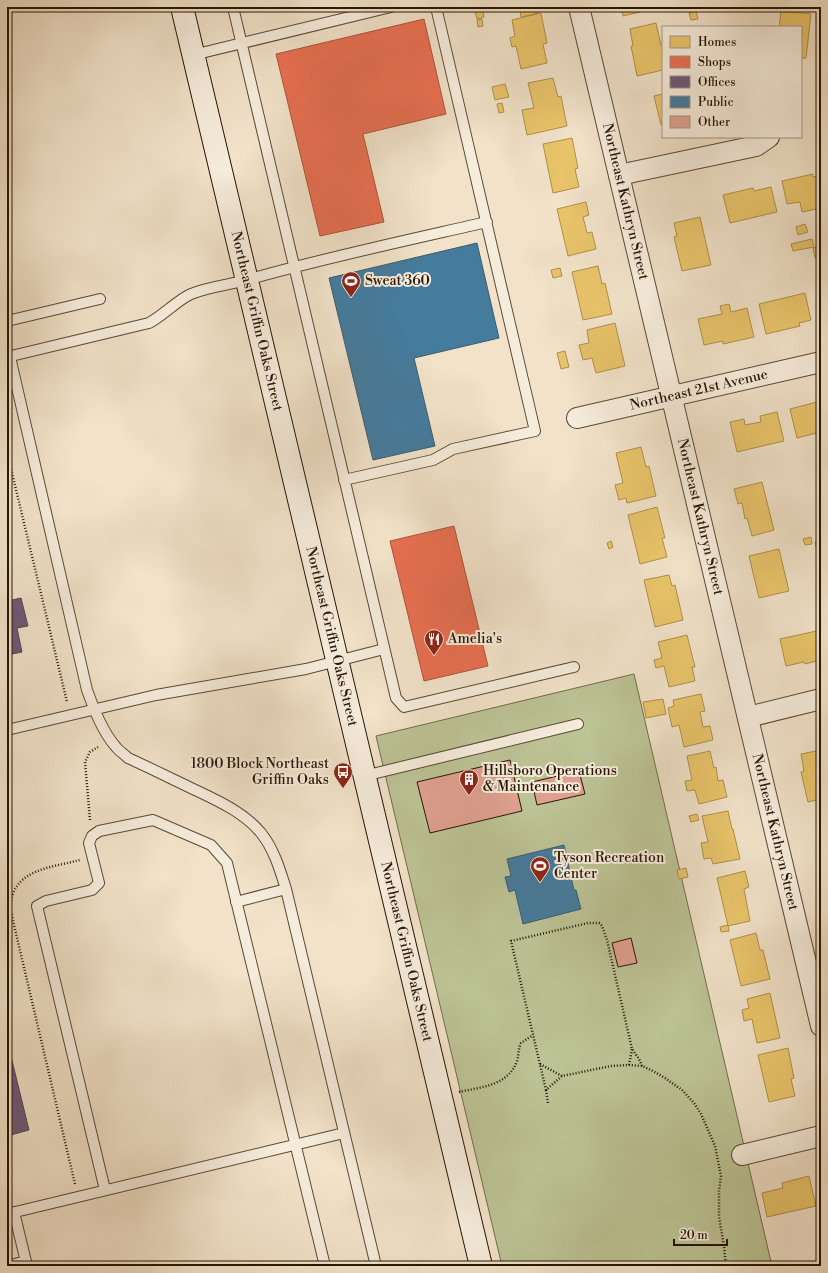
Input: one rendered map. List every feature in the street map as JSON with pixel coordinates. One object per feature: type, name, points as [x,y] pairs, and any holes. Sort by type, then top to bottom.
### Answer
[{"type":"street","name":"Northeast Griffin Oaks Street","points":[[182,7],[336,661],[481,1266]]},
{"type":"street","name":"Northeast Kathryn Street","points":[[579,7],[821,1026]]},
{"type":"street","points":[[619,175],[756,146],[768,138]]},
{"type":"street","name":"Northeast 21st Avenue","points":[[577,418],[821,362]]},
{"type":"street","points":[[748,717],[821,700]]},
{"type":"street","points":[[742,1155],[821,1136]]},
{"type":"lane","points":[[232,7],[396,698],[404,707],[574,667]]},
{"type":"lane","points":[[193,55],[391,7]]},
{"type":"lane","points":[[344,480],[433,460],[452,449],[535,431],[436,7]]},
{"type":"lane","points":[[376,1266],[286,889],[278,865],[269,844],[261,833],[248,820],[221,802],[128,758],[115,746],[95,710],[83,677],[8,357],[149,323],[160,317],[177,303],[190,295],[201,291],[294,267],[487,222]]},
{"type":"lane","points":[[7,321],[100,299]]},
{"type":"lane","points":[[7,730],[156,696],[306,669],[384,649]]},
{"type":"lane","points":[[364,776],[578,724]]},
{"type":"lane","points":[[105,1190],[37,906],[46,901],[92,890],[99,883],[89,843],[92,836],[100,831],[153,820],[211,845],[227,863],[325,1266]]},
{"type":"lane","points":[[236,902],[286,889]]},
{"type":"lane","points":[[7,1266],[26,1264],[10,1213],[344,1133]]},
{"type":"path","points":[[7,452],[70,716]]},
{"type":"path","points":[[548,1103],[511,941],[594,922],[599,923],[602,926],[607,940],[632,1049],[642,1066]]},
{"type":"path","points":[[458,1093],[493,1085],[510,1074],[515,1068],[518,1060],[521,1043],[533,1035]]},
{"type":"path","points":[[629,1065],[632,1049]]},
{"type":"path","points":[[540,1064],[562,1076]]},
{"type":"path","points":[[546,1090],[562,1076],[612,1066],[629,1065],[642,1066],[665,1078],[682,1090],[694,1103],[701,1114],[715,1146],[721,1176],[718,1217],[724,1246],[725,1265]]},
{"type":"green space","points":[[634,674],[772,1266],[502,1266],[376,736]]},
{"type":"building: Homes","points":[[536,7],[538,13],[521,17],[520,10]]},
{"type":"building: Homes","points":[[621,7],[652,7],[653,9],[623,16]]},
{"type":"building: Homes","points":[[482,8],[484,17],[477,19],[475,10]]},
{"type":"building: Homes","points":[[696,11],[698,19],[691,20],[689,13]]},
{"type":"building: Homes","points":[[781,11],[811,14],[806,58],[802,58],[802,26],[779,26]]},
{"type":"building: Homes","points":[[541,13],[547,43],[543,44],[547,63],[521,69],[516,46],[512,47],[510,38],[515,36],[512,20]]},
{"type":"building: Homes","points":[[482,19],[483,26],[478,27],[477,20]]},
{"type":"building: Homes","points":[[656,23],[662,45],[662,70],[637,76],[631,46],[633,46],[630,29]]},
{"type":"building: Homes","points":[[553,78],[558,97],[561,96],[567,126],[527,135],[522,110],[534,108],[528,83]]},
{"type":"building: Homes","points":[[505,84],[509,97],[495,100],[492,87]]},
{"type":"building: Homes","points":[[662,94],[662,125],[661,125],[654,96]]},
{"type":"building: Homes","points":[[502,103],[504,112],[499,113],[497,104]]},
{"type":"building: Homes","points":[[572,138],[578,168],[575,169],[579,187],[553,193],[543,144]]},
{"type":"building: Homes","points":[[813,174],[813,177],[821,175],[821,208],[802,212],[800,202],[787,204],[782,181]]},
{"type":"building: Homes","points":[[771,187],[777,212],[730,223],[723,195],[753,188],[754,191]]},
{"type":"building: Homes","points":[[586,202],[589,215],[583,217],[587,233],[592,232],[596,249],[568,256],[557,209]]},
{"type":"building: Homes","points":[[700,217],[711,265],[682,271],[674,237],[677,236],[674,223]]},
{"type":"building: Homes","points":[[805,224],[808,232],[798,235],[796,227]]},
{"type":"building: Homes","points":[[812,239],[814,247],[793,251],[791,244]]},
{"type":"building: Homes","points":[[821,246],[821,257],[815,258],[813,248]]},
{"type":"building: Homes","points":[[598,266],[602,284],[605,283],[612,314],[583,320],[572,272]]},
{"type":"building: Homes","points":[[560,268],[562,276],[553,278],[551,270]]},
{"type":"building: Homes","points":[[805,293],[811,320],[799,323],[800,326],[766,334],[759,304]]},
{"type":"building: Homes","points":[[729,304],[731,312],[747,308],[754,337],[723,344],[723,341],[704,345],[698,319],[722,314],[720,306]]},
{"type":"building: Homes","points":[[615,323],[625,366],[596,373],[592,358],[583,360],[579,345],[589,343],[587,330]]},
{"type":"building: Homes","points":[[565,351],[569,367],[561,369],[557,353]]},
{"type":"building: Homes","points":[[821,401],[821,432],[797,438],[790,409]]},
{"type":"building: Homes","points":[[777,412],[784,441],[737,452],[730,422],[744,419],[745,425],[761,422],[760,416]]},
{"type":"building: Homes","points":[[641,447],[646,467],[649,466],[656,496],[627,503],[626,498],[619,500],[615,485],[623,483],[616,453]]},
{"type":"building: Homes","points":[[762,482],[774,530],[752,536],[747,518],[745,519],[742,503],[738,504],[734,489]]},
{"type":"building: Homes","points":[[657,507],[665,538],[662,538],[667,557],[640,564],[628,515]]},
{"type":"building: Homes","points":[[811,537],[812,544],[805,545],[803,539]]},
{"type":"building: Homes","points":[[820,540],[821,550],[817,551],[815,542]]},
{"type":"building: Homes","points":[[611,541],[613,547],[609,549],[607,543]]},
{"type":"building: Homes","points":[[779,549],[789,591],[759,598],[749,556]]},
{"type":"building: Homes","points":[[669,575],[672,586],[675,585],[683,620],[655,627],[644,580]]},
{"type":"building: Homes","points":[[821,630],[821,660],[805,664],[804,662],[786,666],[780,639]]},
{"type":"building: Homes","points":[[687,635],[695,667],[692,667],[695,681],[669,687],[664,666],[656,668],[654,660],[662,658],[658,642]]},
{"type":"building: Homes","points":[[701,694],[705,711],[700,712],[703,727],[710,726],[713,740],[684,747],[679,725],[672,727],[668,708],[674,706],[673,700]]},
{"type":"building: Homes","points":[[663,699],[666,714],[646,718],[643,702]]},
{"type":"building: Homes","points":[[821,750],[821,799],[808,802],[801,772],[804,771],[801,754]]},
{"type":"building: Homes","points":[[710,751],[714,768],[716,767],[718,781],[723,780],[727,797],[699,804],[695,790],[687,791],[685,781],[692,780],[687,756]]},
{"type":"building: Homes","points":[[728,811],[740,859],[713,864],[711,858],[704,859],[701,843],[708,842],[702,816]]},
{"type":"building: Homes","points":[[697,814],[699,820],[691,822],[689,816]]},
{"type":"building: Homes","points":[[686,868],[688,877],[679,879],[677,870]]},
{"type":"building: Homes","points":[[745,871],[749,887],[744,889],[750,921],[728,926],[717,878]]},
{"type":"building: Homes","points":[[728,925],[729,931],[721,932],[720,927]]},
{"type":"building: Homes","points":[[756,933],[760,950],[763,950],[770,979],[741,986],[730,940]]},
{"type":"building: Homes","points":[[770,993],[780,1038],[757,1043],[752,1019],[744,1021],[742,1010],[749,1008],[747,999]]},
{"type":"building: Homes","points":[[788,1048],[794,1078],[791,1079],[795,1096],[769,1102],[758,1055]]},
{"type":"building: Homes","points":[[809,1176],[816,1206],[767,1217],[762,1193],[783,1188],[782,1183]]},
{"type":"building: Shops","points":[[424,19],[446,114],[363,134],[384,222],[320,236],[276,54]]},
{"type":"building: Shops","points":[[454,526],[488,666],[424,681],[390,541]]},
{"type":"building: Offices","points":[[7,579],[12,600],[21,598],[28,626],[17,628],[22,652],[7,655]]},
{"type":"building: Offices","points":[[7,1040],[29,1130],[7,1136]]},
{"type":"building: Public","points":[[477,243],[499,338],[414,358],[435,446],[373,460],[329,278]]},
{"type":"building: Public","name":"Tyson Recreation Center","points":[[564,845],[574,890],[576,890],[581,909],[523,924],[515,890],[509,892],[505,877],[511,876],[507,859]]},
{"type":"building: Other","name":"Hillsboro Operations & Maintenance","points":[[510,760],[522,811],[430,833],[417,782]]},
{"type":"building: Other","points":[[579,771],[585,794],[537,805],[532,782]]},
{"type":"building: Other","points":[[631,938],[637,963],[618,967],[612,943]]},
{"type":"place","name":"Sweat 360","points":[[351,298]]},
{"type":"place","name":"Amelia's","points":[[434,656]]},
{"type":"place","name":"1800 Block Northeast Griffin Oaks","points":[[343,789]]},
{"type":"place","name":"Hillsboro Operations & Maintenance","points":[[469,796]]},
{"type":"place","name":"Tyson Recreation Center","points":[[540,883]]}]
